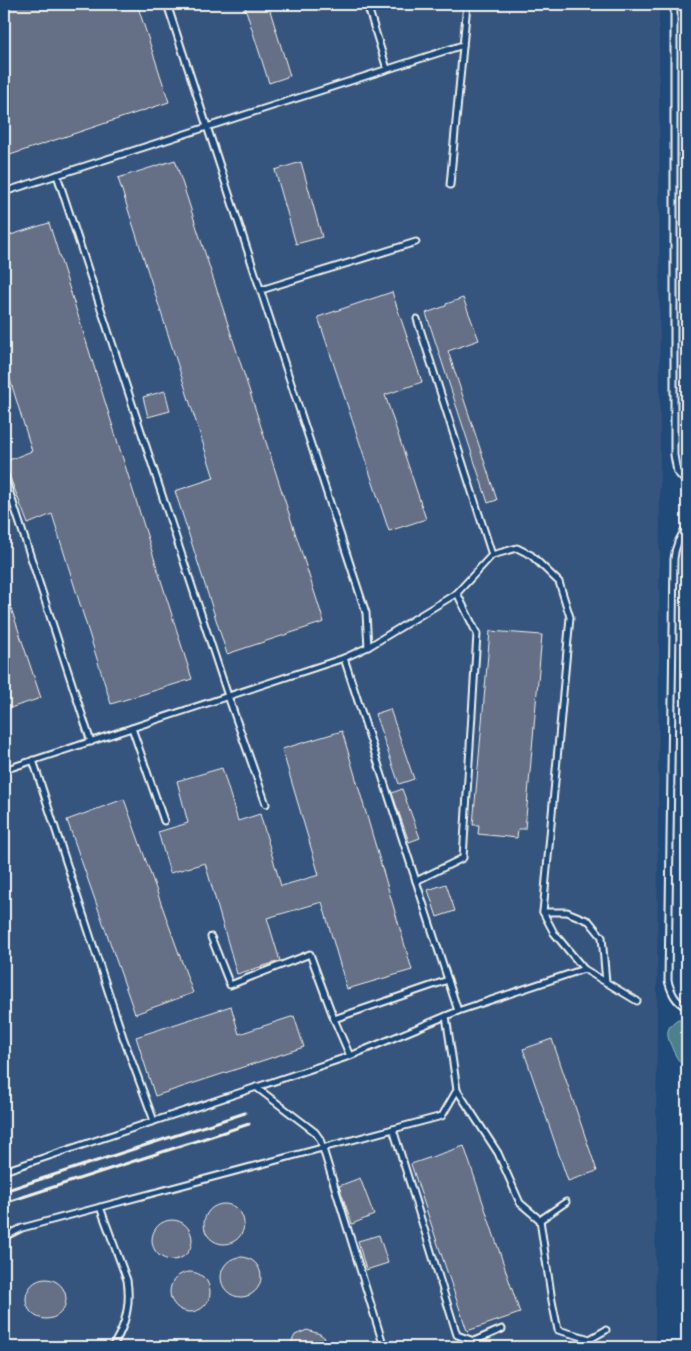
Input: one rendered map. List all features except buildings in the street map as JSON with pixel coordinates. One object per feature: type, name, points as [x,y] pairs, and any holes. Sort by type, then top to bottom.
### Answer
[{"type":"lane","points":[[168,4],[366,613],[368,647]]},
{"type":"lane","points":[[366,4],[387,68]]},
{"type":"lane","points":[[450,186],[467,4]]},
{"type":"lane","points":[[674,4],[674,455],[677,472],[687,483]]},
{"type":"lane","points":[[4,192],[464,44]]},
{"type":"lane","points":[[57,175],[228,696],[266,804]]},
{"type":"lane","points":[[262,290],[416,242]]},
{"type":"lane","points":[[417,319],[492,555]]},
{"type":"lane","points":[[4,475],[91,742]]},
{"type":"lane","points":[[687,528],[681,535],[675,548],[674,559],[668,971],[671,993],[678,1002],[687,1008]]},
{"type":"lane","points":[[4,770],[344,658],[368,647],[457,593],[492,555],[517,548],[531,555],[558,582],[570,617],[543,912],[554,933],[584,969],[637,1001]]},
{"type":"lane","points":[[416,881],[463,858],[477,634],[457,593]]},
{"type":"lane","points":[[344,658],[458,1011]]},
{"type":"lane","points":[[132,728],[164,821]]},
{"type":"lane","points":[[34,760],[123,1037],[154,1121]]},
{"type":"lane","points":[[543,912],[567,912],[589,921],[602,937],[606,982]]},
{"type":"lane","points":[[211,938],[230,985],[310,954],[350,1056]]},
{"type":"lane","points":[[4,1171],[350,1056],[458,1011],[584,969]]},
{"type":"lane","points":[[334,1019],[448,980]]},
{"type":"lane","points":[[446,1016],[456,1090],[498,1153],[520,1203],[540,1220],[558,1330],[590,1339],[606,1330]]},
{"type":"lane","points":[[256,1087],[315,1132],[320,1139],[384,1347]]},
{"type":"lane","points":[[4,1237],[22,1228],[100,1206],[442,1116],[456,1090]]},
{"type":"lane","points":[[393,1130],[456,1335],[474,1341],[502,1330]]},
{"type":"lane","points":[[540,1220],[566,1202]]},
{"type":"lane","points":[[100,1206],[127,1280],[129,1293],[129,1304],[124,1325],[112,1347]]},
{"type":"shaded area","points":[[4,4],[659,4],[660,482],[655,1347],[4,1347]]},
{"type":"green space","points":[[678,1019],[687,1020],[687,1067],[678,1059],[668,1038],[670,1026]]},
{"type":"railway","points":[[4,1191],[245,1113]]},
{"type":"railway","points":[[4,1203],[249,1124]]}]
